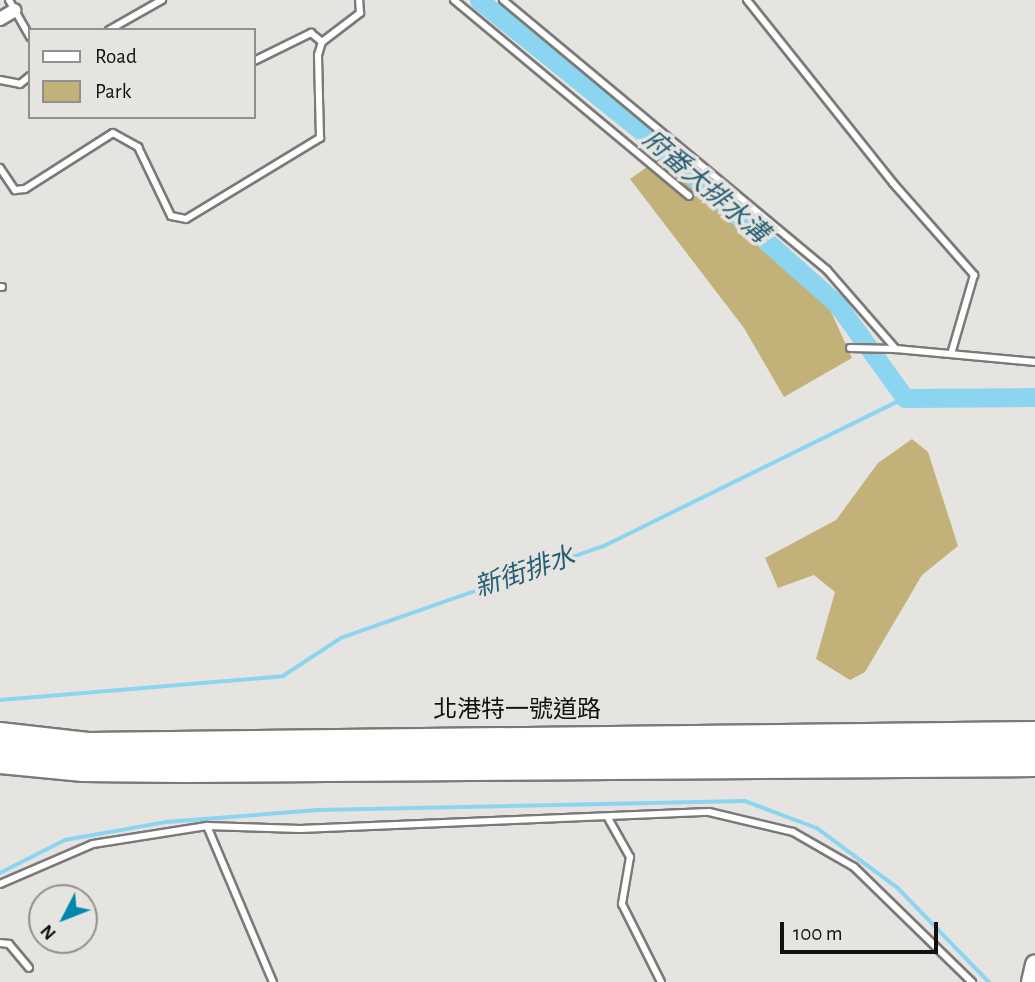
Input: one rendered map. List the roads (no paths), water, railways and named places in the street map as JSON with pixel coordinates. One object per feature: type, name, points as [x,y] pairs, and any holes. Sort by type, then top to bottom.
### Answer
[{"type":"street","points":[[0,19],[12,5]]},
{"type":"street","name":"北港特一號道路","points":[[0,729],[111,739],[1035,728]]},
{"type":"street","name":"北港特一號道路","points":[[0,741],[116,750],[1035,741]]},
{"type":"street","name":"北港特一號道路","points":[[0,754],[120,765],[1035,757]]},
{"type":"street","points":[[0,767],[83,775],[172,776],[1035,770]]},
{"type":"street","points":[[1031,982],[1035,964]]},
{"type":"lane","points":[[125,26],[162,0]]},
{"type":"lane","points":[[0,167],[15,190],[25,190],[113,132],[138,146],[171,216],[186,219],[320,138],[318,55],[322,42],[360,13],[359,0]]},
{"type":"lane","points":[[454,0],[689,196]]},
{"type":"lane","points":[[503,0],[827,270],[896,349]]},
{"type":"lane","points":[[747,0],[893,183],[974,275],[951,354]]},
{"type":"lane","points":[[12,5],[28,33]]},
{"type":"lane","points":[[256,60],[311,33],[322,42]]},
{"type":"lane","points":[[0,80],[19,84],[28,77]]},
{"type":"lane","points":[[850,348],[896,349],[1035,362]]},
{"type":"lane","points":[[0,884],[93,844],[207,825],[300,829],[709,812],[793,832],[855,867],[972,982]]},
{"type":"lane","points":[[608,818],[630,857],[622,904],[661,982]]},
{"type":"lane","points":[[207,825],[273,982]]},
{"type":"lane","points":[[0,943],[9,944],[29,968]]},
{"type":"waterway","name":"府番大排水溝","points":[[479,0],[650,138],[837,304],[905,398],[1035,397]]},
{"type":"waterway","name":"新街排水","points":[[0,700],[283,676],[341,638],[604,546],[905,398]]},
{"type":"waterway","points":[[0,873],[65,840],[166,822],[318,810],[745,801],[817,828],[898,888],[989,982]]}]
